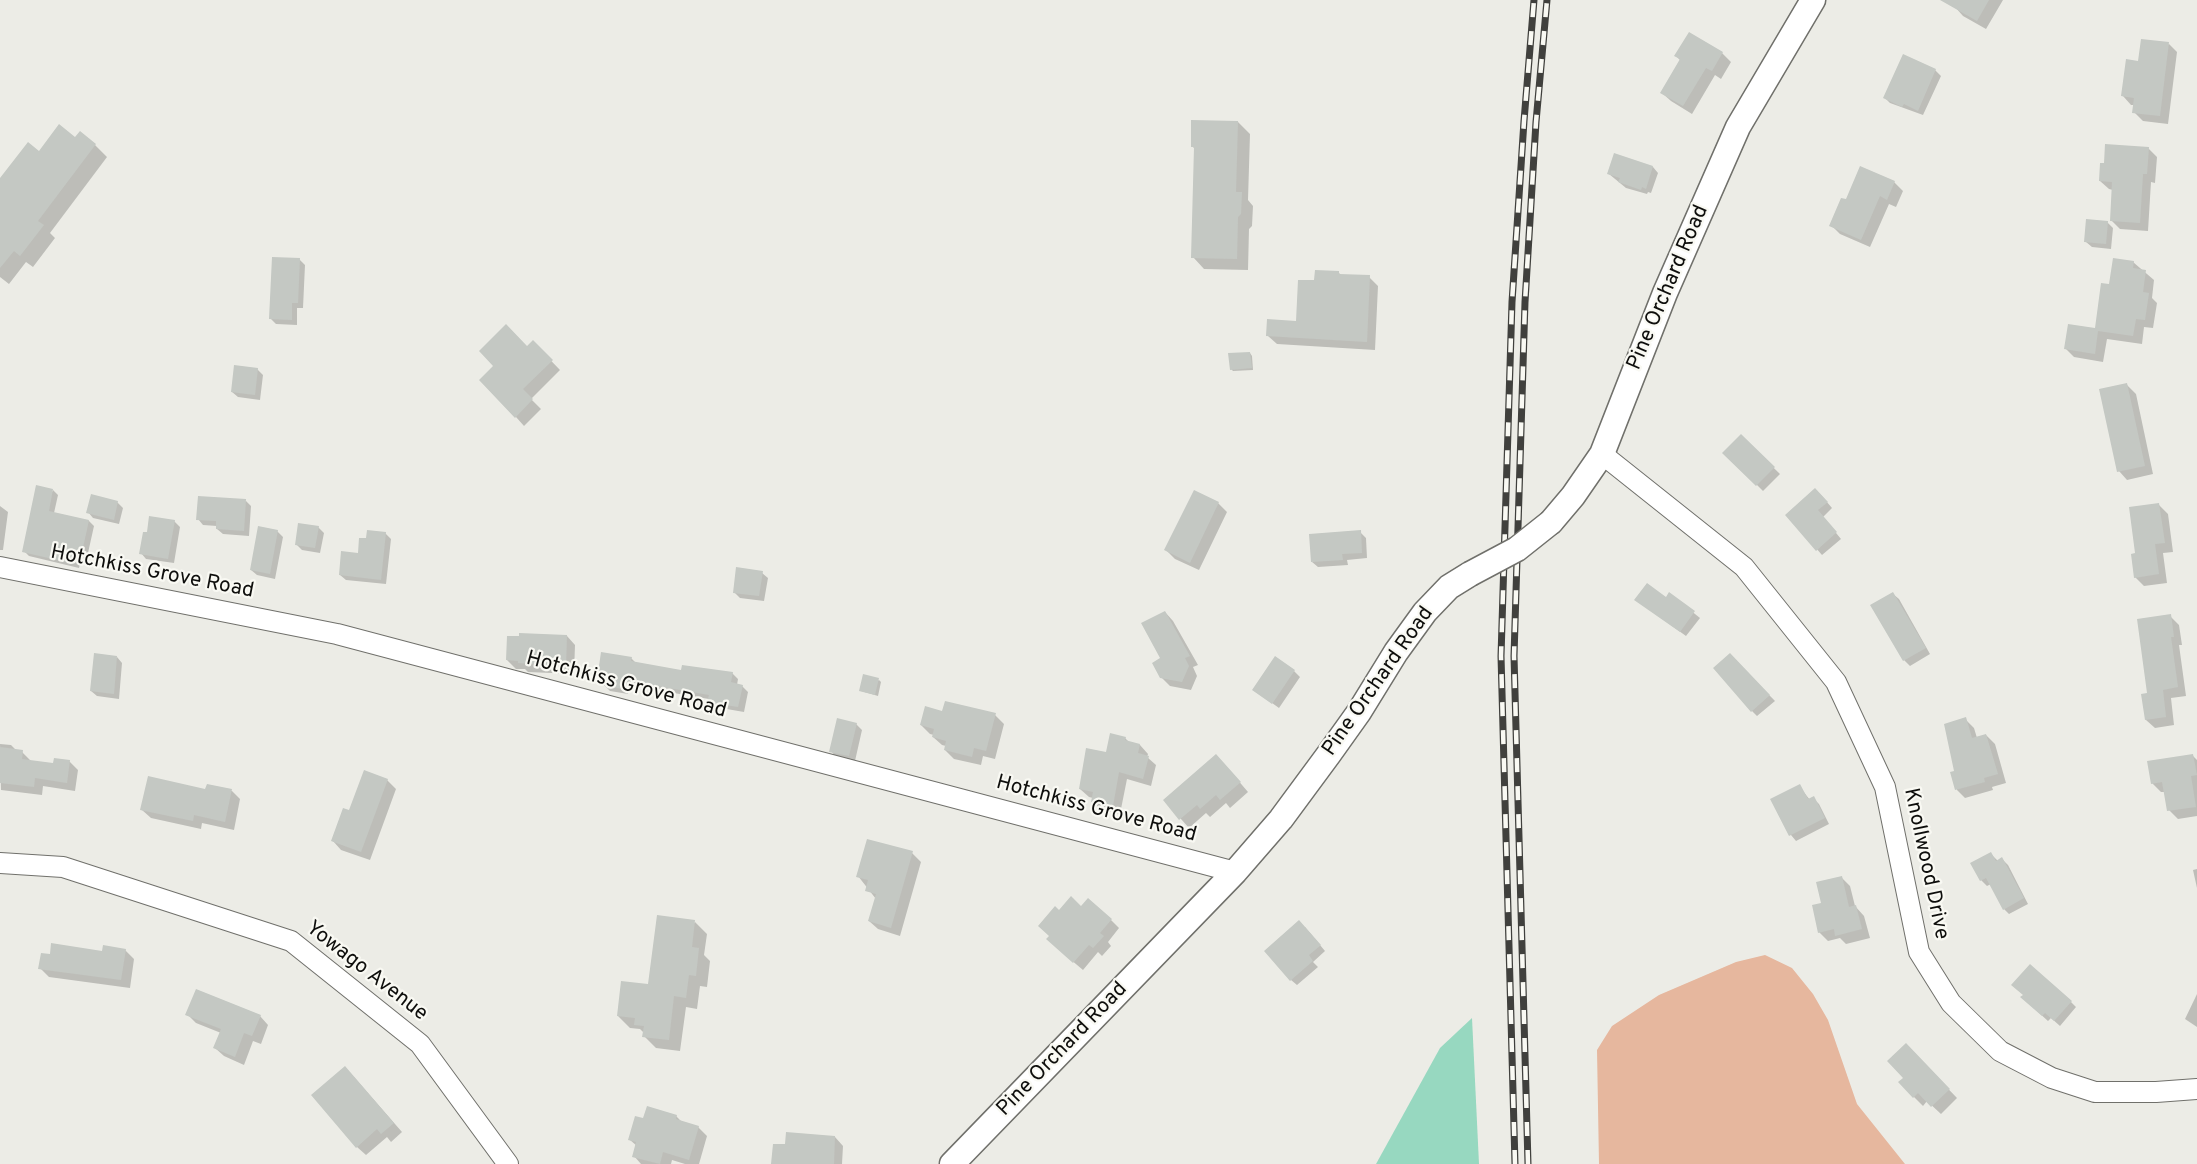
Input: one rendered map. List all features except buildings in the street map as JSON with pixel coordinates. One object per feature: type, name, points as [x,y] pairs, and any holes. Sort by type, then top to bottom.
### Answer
[{"type":"street","name":"Pine Orchard Road","points":[[952,1164],[1235,872],[1281,819],[1359,712],[1396,652],[1425,612],[1449,586],[1517,549],[1551,522],[1573,496],[1602,454],[1665,293],[1738,126],[1813,0]]},
{"type":"street","name":"Knollwood Drive","points":[[1602,454],[1744,567],[1836,682],[1885,787],[1919,952],[1952,1003],[2000,1051],[2052,1078],[2095,1092],[2197,1089]]},
{"type":"street","name":"Hotchkiss Grove Road","points":[[0,567],[337,634],[1235,872]]},
{"type":"street","name":"Yowago Avenue","points":[[0,863],[63,867],[291,941],[420,1044],[508,1164]]},
{"type":"shaded area","points":[[1765,955],[1792,968],[1813,994],[1828,1020],[1857,1104],[1905,1164],[1599,1164],[1597,1050],[1612,1026],[1659,995],[1736,962]]},
{"type":"shaded area","points":[[1472,1018],[1479,1164],[1376,1164],[1440,1048]]},
{"type":"railway","points":[[1515,1164],[1501,656],[1512,302],[1534,0]]},
{"type":"railway","points":[[1528,1164],[1514,656],[1525,302],[1536,122],[1547,0]]}]
